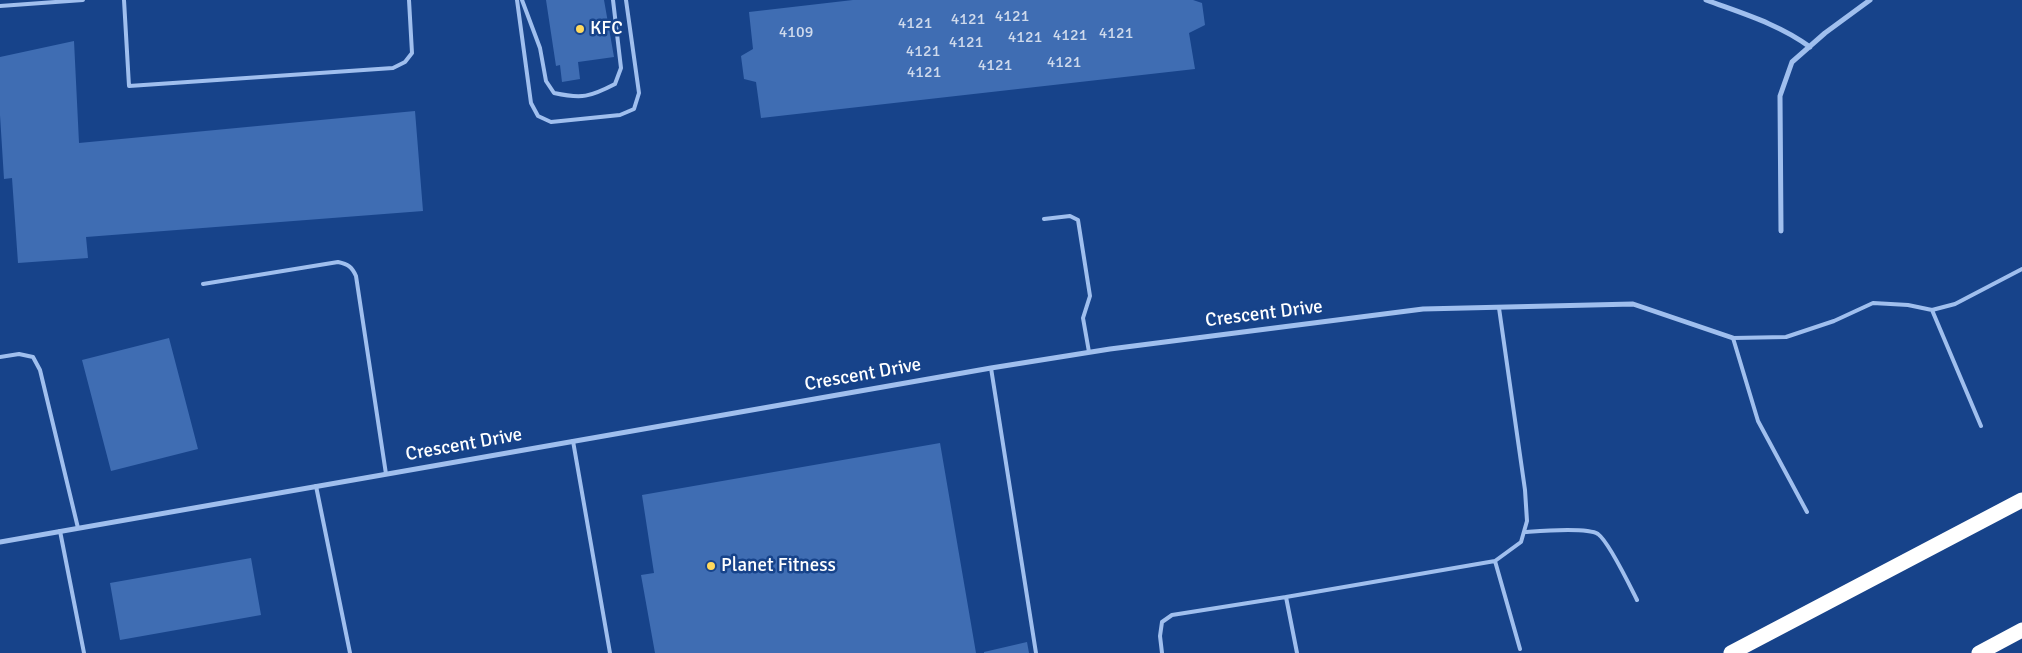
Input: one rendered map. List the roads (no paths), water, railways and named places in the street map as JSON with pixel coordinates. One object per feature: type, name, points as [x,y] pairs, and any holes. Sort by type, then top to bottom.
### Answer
[{"type":"highway","points":[[1731,653],[2022,500]]},
{"type":"highway","points":[[1979,653],[2022,630]]},
{"type":"street","points":[[1706,0],[1764,22],[1798,38],[1810,47]]},
{"type":"street","points":[[1781,231],[1780,96],[1792,62],[1825,33],[1870,0]]},
{"type":"street","name":"Crescent Drive","points":[[0,542],[991,368],[1089,352],[1422,309],[1633,304],[1733,338]]},
{"type":"lane","points":[[0,6],[83,0]]},
{"type":"lane","points":[[124,0],[129,86],[393,68],[405,62],[412,53],[409,0]]},
{"type":"lane","points":[[518,0],[531,103],[538,116],[551,122],[620,115],[634,109],[639,93],[626,0]]},
{"type":"lane","points":[[522,0],[540,48],[546,81],[554,93],[577,98],[596,94],[615,84],[622,68],[613,0]]},
{"type":"lane","points":[[1044,220],[1070,216],[1078,220],[1090,296],[1083,318],[1089,352]]},
{"type":"lane","points":[[203,284],[338,262],[346,263],[352,269],[356,276],[386,474]]},
{"type":"lane","points":[[1807,512],[1758,421],[1733,338],[1786,337],[1834,321],[1873,303],[1932,310],[1955,304],[2022,269]]},
{"type":"lane","points":[[1162,653],[1160,636],[1162,622],[1172,615],[1286,598],[1496,561],[1521,542],[1527,522],[1525,490],[1499,308]]},
{"type":"lane","points":[[1932,310],[1981,426]]},
{"type":"lane","points":[[0,357],[19,354],[33,357],[40,370],[78,528]]},
{"type":"lane","points":[[991,368],[1036,653]]},
{"type":"lane","points":[[573,441],[610,653]]},
{"type":"lane","points":[[316,486],[350,653]]},
{"type":"lane","points":[[1525,532],[1582,530],[1597,534],[1606,545],[1637,600]]},
{"type":"lane","points":[[60,531],[84,653]]},
{"type":"lane","points":[[1496,561],[1520,650]]},
{"type":"lane","points":[[1286,598],[1296,653]]},
{"type":"place","name":"KFC","points":[[580,29]]},
{"type":"place","name":"Planet Fitness","points":[[711,566]]}]
